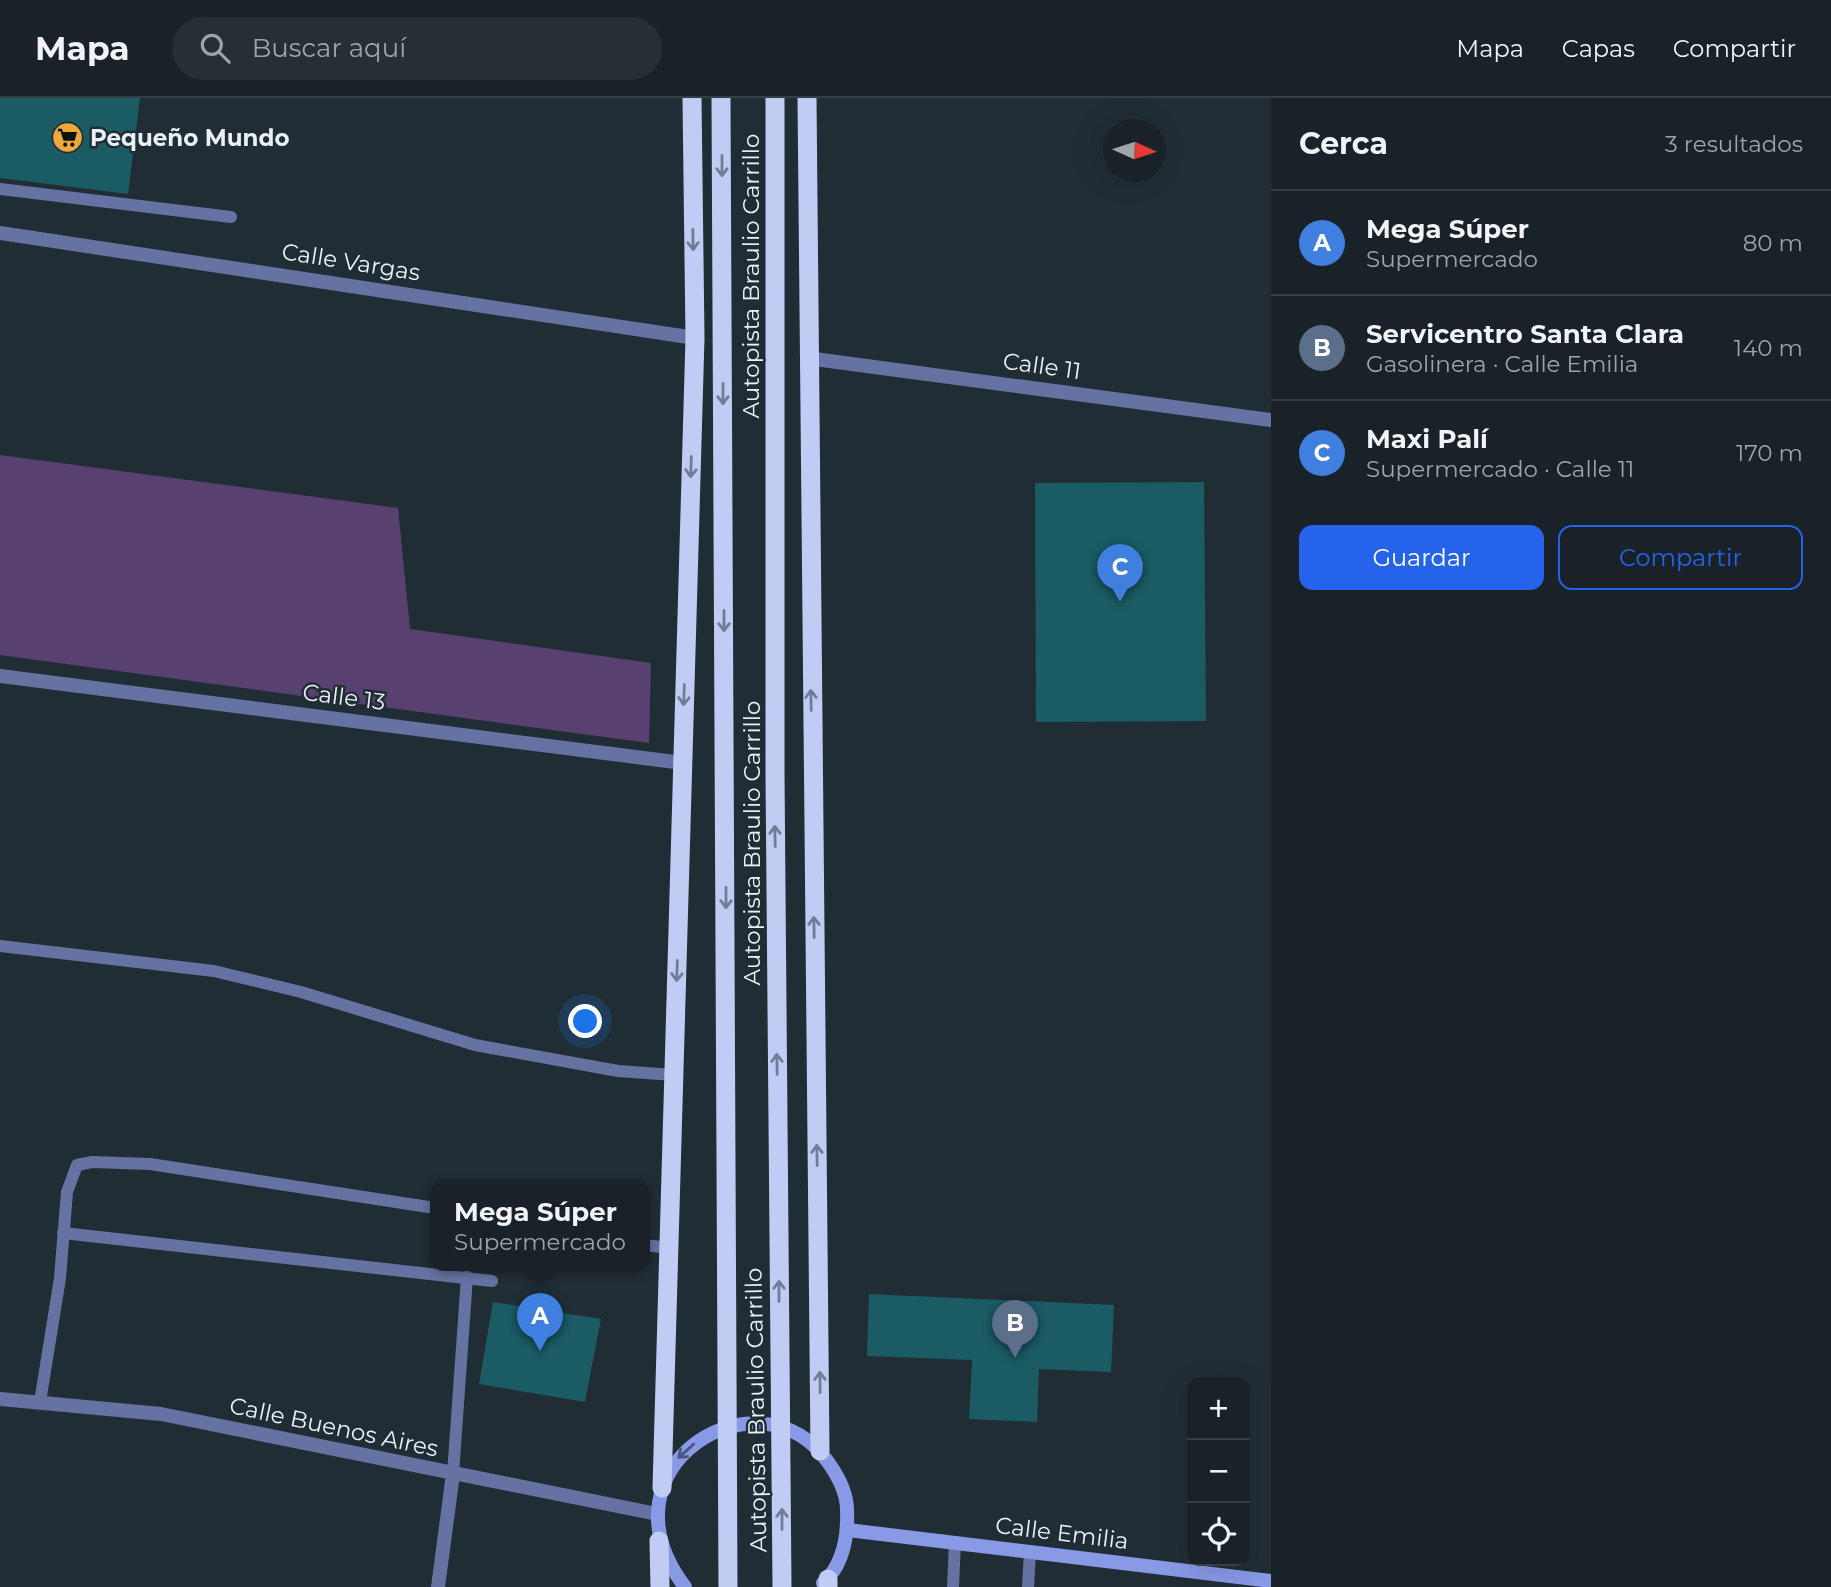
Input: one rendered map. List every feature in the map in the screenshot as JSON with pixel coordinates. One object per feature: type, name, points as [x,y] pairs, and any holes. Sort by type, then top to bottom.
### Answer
[{"type":"highway","points":[[662,1488],[695,338],[692,98]]},
{"type":"highway","name":"Autopista Braulio Carrillo","points":[[721,98],[728,1587]]},
{"type":"highway","name":"Autopista Braulio Carrillo","points":[[775,98],[775,774],[782,1587]]},
{"type":"highway","points":[[807,98],[807,358],[820,1451]]},
{"type":"highway","points":[[659,1541],[660,1587]]},
{"type":"main road","points":[[685,1587],[669,1566],[659,1541],[657,1514],[662,1488],[677,1459],[701,1438],[731,1425],[763,1423],[794,1432],[820,1451],[839,1477],[847,1503],[848,1530],[841,1556],[825,1584]]},
{"type":"main road","name":"Calle Emilia","points":[[848,1530],[1271,1581]]},
{"type":"street","name":"Calle Vargas","points":[[0,233],[695,338]]},
{"type":"street","name":"Calle 11","points":[[807,358],[1271,420]]},
{"type":"street","name":"Calle 13","points":[[0,676],[682,763]]},
{"type":"street","name":"Calle Buenos Aires","points":[[0,1399],[161,1414],[657,1514]]},
{"type":"street","points":[[438,1587],[453,1474]]},
{"type":"lane","points":[[0,189],[230,217]]},
{"type":"lane","points":[[0,946],[247,978],[475,1045],[618,1071],[674,1075]]},
{"type":"lane","points":[[40,1402],[60,1278],[67,1192],[77,1165],[92,1162],[150,1164],[430,1207]]},
{"type":"lane","points":[[63,1233],[492,1281]]},
{"type":"lane","points":[[650,1246],[668,1248]]},
{"type":"lane","points":[[453,1474],[467,1278]]},
{"type":"lane","points":[[953,1587],[955,1542]]},
{"type":"lane","points":[[1028,1587],[1030,1552]]},
{"type":"shaded area","points":[[0,455],[398,508],[410,629],[651,663],[649,743],[0,655]]},
{"type":"building","name":"Pequeño Mundo","points":[[0,98],[140,98],[128,194],[0,178]]},
{"type":"building","points":[[1204,482],[1206,721],[1036,722],[1035,483]]},
{"type":"building","points":[[869,1294],[1114,1305],[1111,1372],[1039,1369],[1037,1422],[969,1419],[972,1360],[867,1356]]},
{"type":"building","points":[[493,1302],[601,1319],[585,1402],[479,1384]]},
{"type":"place","name":"Pequeño Mundo","points":[[67,138]]},
{"type":"place","name":"Maxi Palí","points":[[1120,602]]},
{"type":"place","name":"Mega Súper","points":[[540,1351]]},
{"type":"place","name":"Servicentro Santa Clara","points":[[1015,1358]]}]
